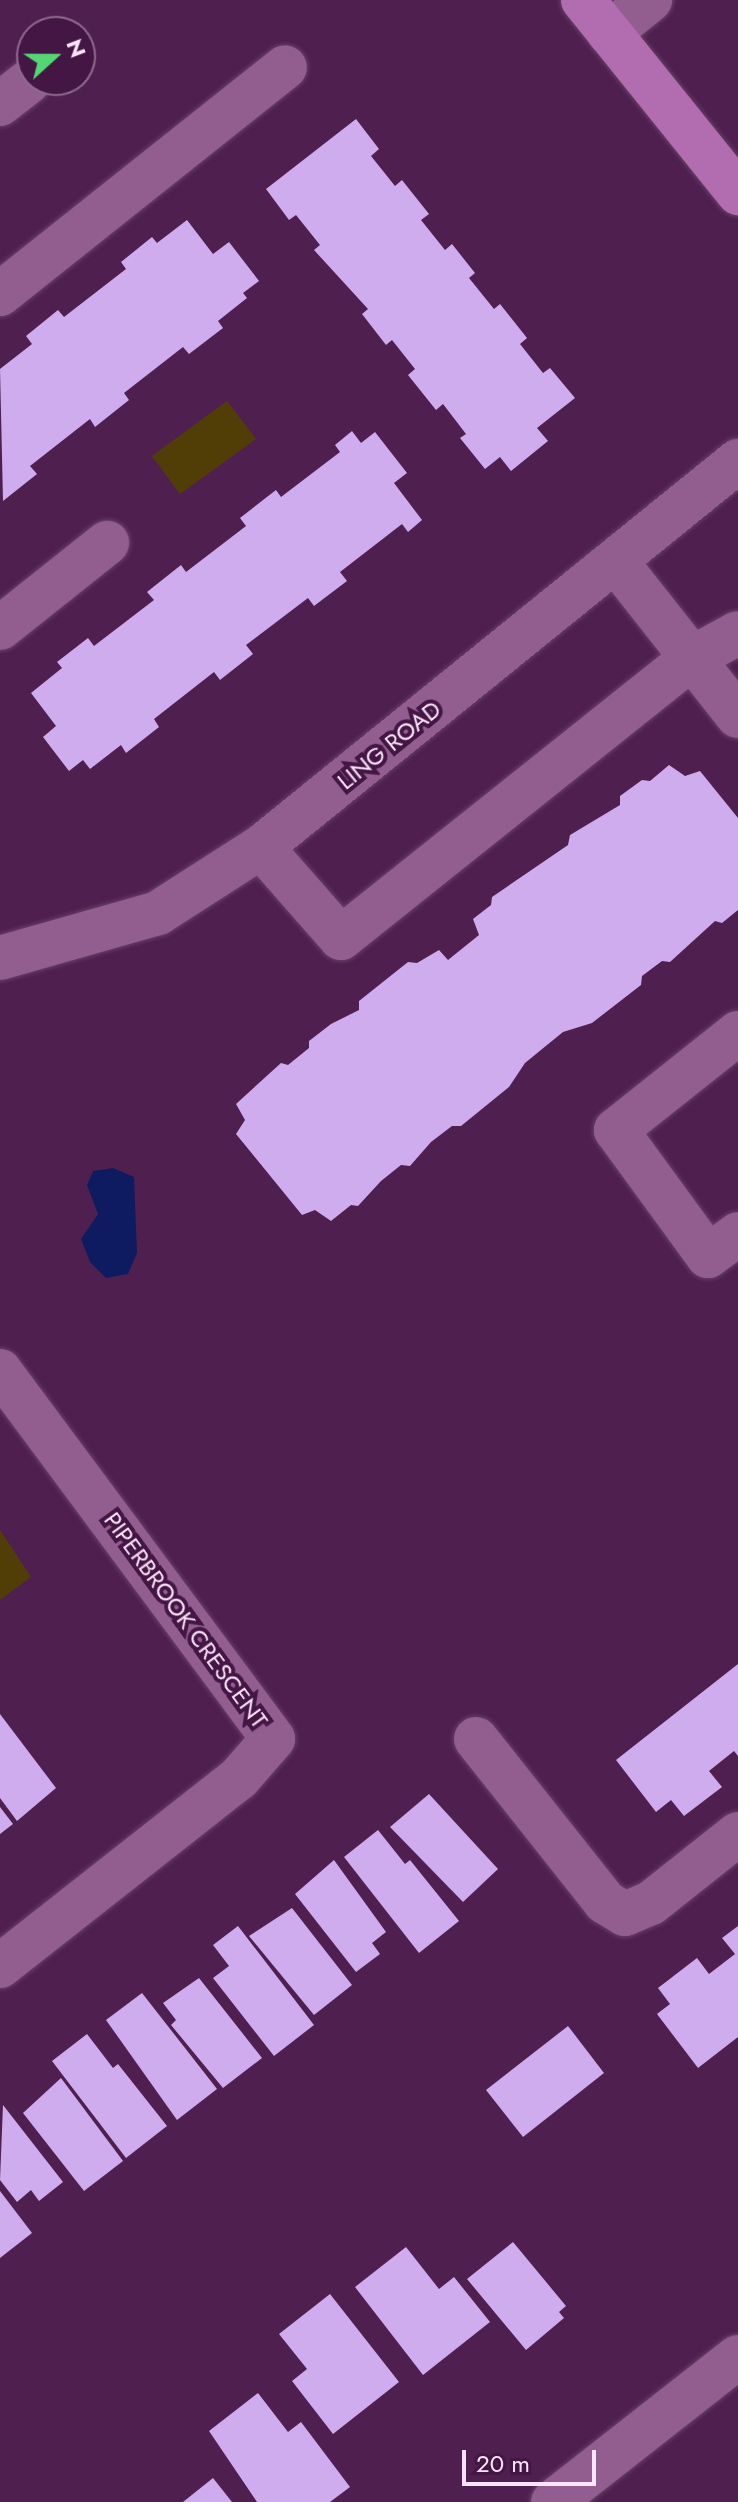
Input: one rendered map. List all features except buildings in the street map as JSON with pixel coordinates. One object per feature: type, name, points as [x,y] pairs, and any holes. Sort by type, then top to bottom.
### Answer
[{"type":"main road","points":[[596,16],[738,193]]},
{"type":"street","points":[[596,16],[650,0]]},
{"type":"street","points":[[0,294],[285,67]]},
{"type":"street","name":"LING ROAD","points":[[0,958],[158,913],[261,847],[617,563],[738,461]]},
{"type":"street","points":[[0,628],[107,543]]},
{"type":"street","points":[[617,563],[738,716]]},
{"type":"street","points":[[261,847],[341,938],[692,658],[738,633]]},
{"type":"street","points":[[738,1033],[616,1130],[708,1256],[738,1234]]},
{"type":"street","name":"PIPERBROOK CRESCENT","points":[[0,1371],[273,1739],[239,1778],[0,1966]]},
{"type":"street","points":[[476,1739],[605,1902],[625,1914],[651,1903],[738,1834]]},
{"type":"street","points":[[553,2502],[738,2357]]},
{"type":"shaded area","points":[[227,401],[256,439],[180,494],[152,456]]},
{"type":"shaded area","points":[[113,1168],[134,1177],[137,1253],[128,1274],[106,1278],[90,1262],[81,1239],[98,1214],[87,1185],[93,1171]]},
{"type":"shaded area","points":[[0,1530],[31,1577],[0,1600]]}]
